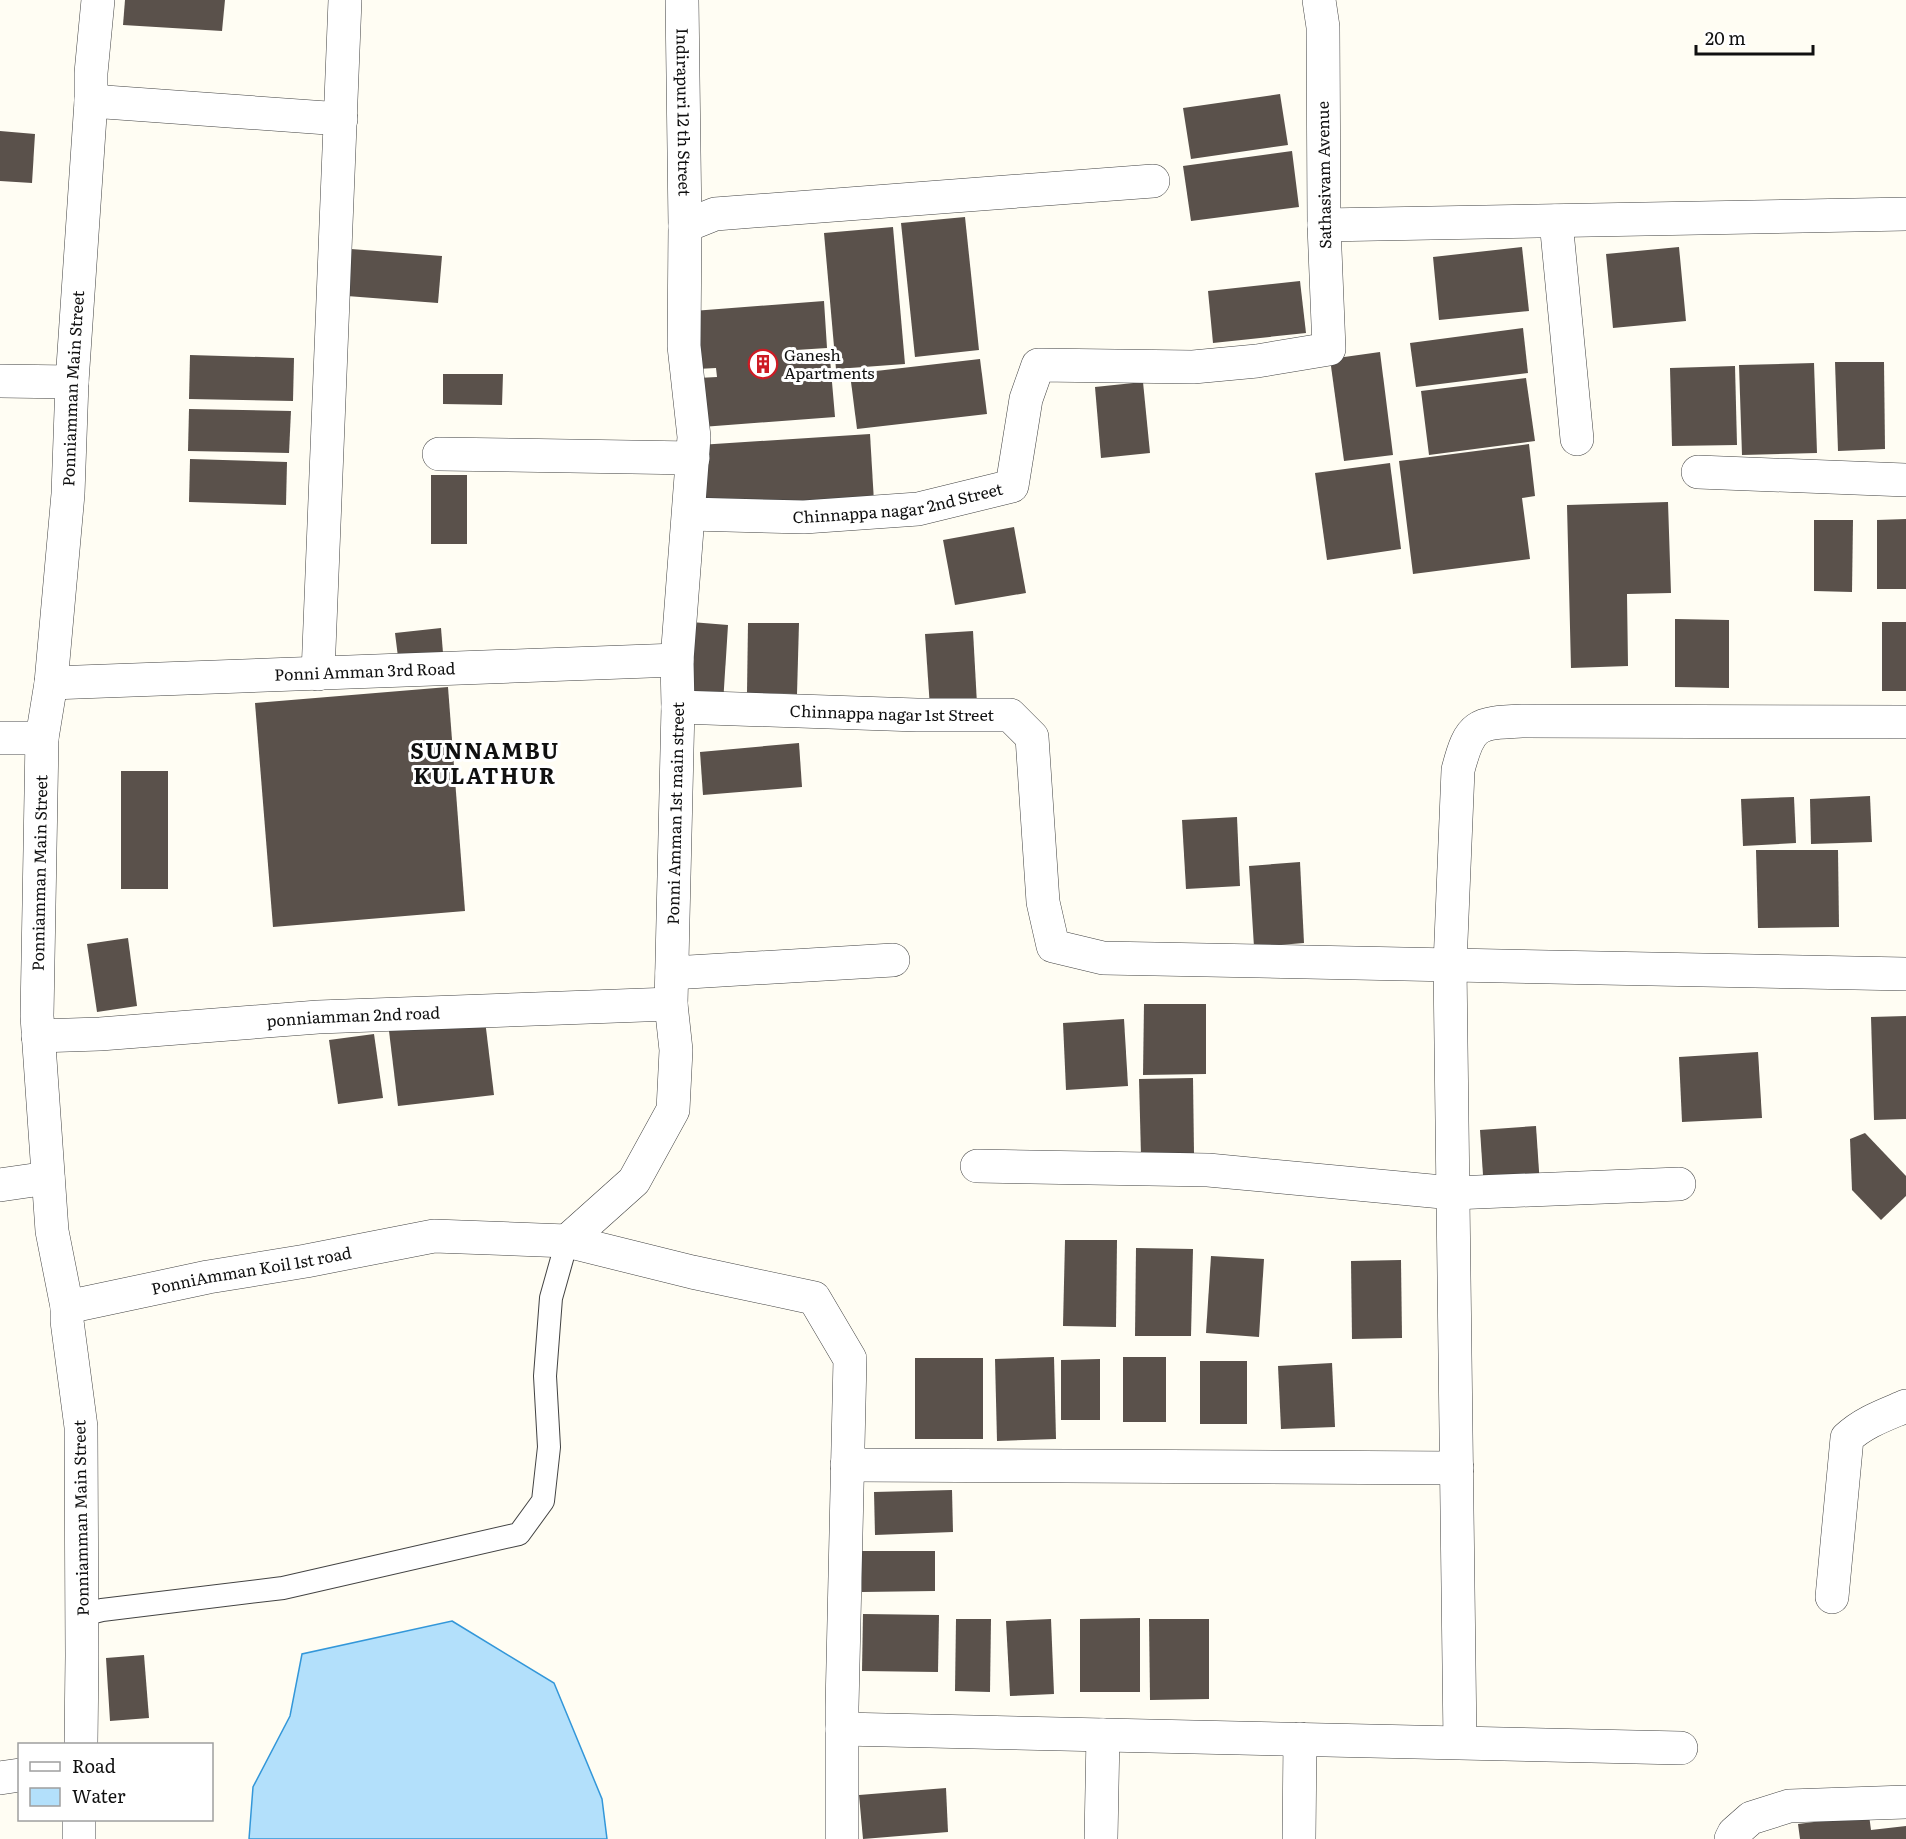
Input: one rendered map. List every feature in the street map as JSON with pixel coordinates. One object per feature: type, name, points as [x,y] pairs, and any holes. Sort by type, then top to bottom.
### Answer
[{"type":"street","name":"Ponniamman Main Street","points":[[81,1743],[81,1427],[67,1307],[52,1231],[37,1016],[42,738],[51,683],[68,495],[72,382],[91,73],[98,0]]},
{"type":"street","points":[[318,674],[345,0]]},
{"type":"street","name":"Indirapuri 12 th Street","points":[[682,0],[684,345]]},
{"type":"street","name":"Sathasivam Avenue","points":[[1319,0],[1323,27],[1324,225],[1329,349]]},
{"type":"street","points":[[91,101],[341,119]]},
{"type":"street","points":[[685,226],[715,214],[1153,181]]},
{"type":"street","points":[[1324,225],[1906,214]]},
{"type":"street","points":[[1556,221],[1577,439]]},
{"type":"street","name":"Ponni Amman 1st main street","points":[[567,1241],[634,1181],[673,1110],[676,1050],[672,988],[677,660],[694,437],[684,345]]},
{"type":"street","name":"Chinnappa nagar 2nd Street","points":[[689,514],[804,517],[918,509],[1012,486],[1026,399],[1038,365],[1193,367],[1257,361],[1329,349]]},
{"type":"street","points":[[0,381],[72,382]]},
{"type":"street","points":[[439,454],[693,458]]},
{"type":"street","points":[[1698,472],[1906,480]]},
{"type":"street","name":"Ponni Amman 3rd Road","points":[[51,683],[677,660]]},
{"type":"street","name":"Chinnappa nagar 1st Street","points":[[678,707],[917,715],[1010,715],[1032,737],[1043,902],[1053,946],[1103,958],[1450,965]]},
{"type":"street","points":[[1460,1742],[1450,965],[1458,770],[1463,750],[1471,732],[1490,722],[1906,722]]},
{"type":"street","points":[[0,738],[42,738]]},
{"type":"street","name":"ponniamman 2nd road","points":[[38,1036],[100,1034],[672,988],[893,960]]},
{"type":"street","points":[[1450,965],[1906,974]]},
{"type":"street","points":[[976,1166],[1208,1170],[1453,1193],[1679,1184]]},
{"type":"street","points":[[0,1185],[48,1178]]},
{"type":"street","name":"PonniAmman Koil 1st road","points":[[67,1307],[208,1277],[434,1236],[567,1241],[692,1272],[814,1298],[850,1359],[842,1728],[842,1839]]},
{"type":"street","points":[[1832,1597],[1848,1438],[1864,1425],[1906,1406]]},
{"type":"street","points":[[847,1465],[1457,1468]]},
{"type":"street","points":[[842,1728],[1681,1748]]},
{"type":"street","points":[[1101,1839],[1103,1735]]},
{"type":"street","points":[[1299,1839],[1300,1739]]},
{"type":"street","points":[[0,1778],[18,1775]]},
{"type":"street","points":[[1731,1839],[1734,1833],[1751,1818],[1790,1806],[1906,1802]]},
{"type":"street","points":[[79,1821],[79,1839]]},
{"type":"lane","points":[[82,1615],[283,1588],[519,1534],[543,1501],[549,1447],[545,1376],[550,1309],[555,1279],[567,1241]]},
{"type":"water","points":[[452,1621],[554,1683],[602,1799],[607,1839],[249,1839],[253,1787],[290,1716],[302,1654]]},
{"type":"building","points":[[125,0],[225,0],[222,31],[123,25]]},
{"type":"building","points":[[1280,94],[1288,145],[1191,159],[1183,108]]},
{"type":"building","points":[[0,131],[35,134],[32,183],[0,181]]},
{"type":"building","points":[[1292,151],[1299,207],[1191,221],[1183,166]]},
{"type":"building","points":[[965,217],[979,350],[915,357],[901,223]]},
{"type":"building","points":[[893,227],[905,364],[836,369],[824,233]]},
{"type":"building","points":[[1522,247],[1529,311],[1439,320],[1433,257]]},
{"type":"building","points":[[1679,247],[1686,321],[1613,328],[1606,254]]},
{"type":"building","points":[[351,249],[442,256],[438,303],[347,296]]},
{"type":"building","points":[[1300,281],[1306,333],[1213,343],[1208,291]]},
{"type":"building","name":"Ganesh Apartments","points":[[824,301],[827,348],[796,350],[797,361],[830,359],[835,417],[702,427],[698,378],[717,377],[716,368],[697,369],[693,311]]},
{"type":"building","points":[[1523,328],[1528,373],[1416,387],[1410,343]]},
{"type":"building","points":[[1380,352],[1393,455],[1344,461],[1330,359]]},
{"type":"building","points":[[190,355],[294,358],[293,401],[189,399]]},
{"type":"building","points":[[980,359],[987,414],[857,429],[850,374]]},
{"type":"building","points":[[1835,362],[1884,362],[1885,449],[1838,451]]},
{"type":"building","points":[[1814,363],[1817,453],[1742,455],[1739,365]]},
{"type":"building","points":[[1735,366],[1737,445],[1672,446],[1670,368]]},
{"type":"building","points":[[443,374],[503,374],[502,405],[443,404]]},
{"type":"building","points":[[1526,378],[1535,441],[1429,455],[1421,391]]},
{"type":"building","points":[[1143,382],[1150,453],[1101,458],[1095,387]]},
{"type":"building","points":[[189,409],[291,411],[289,453],[188,451]]},
{"type":"building","points":[[870,434],[874,502],[703,513],[699,445]]},
{"type":"building","points":[[1529,444],[1535,496],[1522,498],[1530,559],[1413,574],[1399,461]]},
{"type":"building","points":[[190,459],[287,462],[286,505],[189,502]]},
{"type":"building","points":[[1390,463],[1401,549],[1327,560],[1315,473]]},
{"type":"building","points":[[431,475],[467,475],[467,544],[431,544]]},
{"type":"building","points":[[1668,502],[1671,593],[1627,594],[1628,666],[1571,668],[1567,505]]},
{"type":"building","points":[[1906,519],[1906,589],[1877,589],[1877,520]]},
{"type":"building","points":[[1814,520],[1853,520],[1852,592],[1814,591]]},
{"type":"building","points":[[1014,527],[1026,593],[955,605],[943,540]]},
{"type":"building","points":[[1675,619],[1729,620],[1729,688],[1675,687]]},
{"type":"building","points":[[691,622],[728,625],[723,704],[687,702]]},
{"type":"building","points":[[1882,622],[1906,622],[1906,691],[1882,691]]},
{"type":"building","points":[[748,623],[799,623],[797,694],[747,693]]},
{"type":"building","points":[[441,628],[443,653],[398,657],[395,633]]},
{"type":"building","points":[[973,631],[977,704],[930,708],[925,634]]},
{"type":"building","points":[[448,687],[465,911],[273,927],[255,703]]},
{"type":"building","points":[[799,743],[802,787],[703,795],[700,752]]},
{"type":"building","points":[[121,771],[168,771],[168,889],[121,889]]},
{"type":"building","points":[[1870,796],[1872,842],[1811,844],[1810,799]]},
{"type":"building","points":[[1794,797],[1796,843],[1743,846],[1741,799]]},
{"type":"building","points":[[1237,817],[1240,886],[1186,889],[1182,820]]},
{"type":"building","points":[[1756,850],[1838,850],[1839,927],[1758,928]]},
{"type":"building","points":[[1300,862],[1304,943],[1254,947],[1249,866]]},
{"type":"building","points":[[128,938],[137,1006],[97,1012],[87,944]]},
{"type":"building","points":[[1144,1004],[1206,1004],[1206,1074],[1143,1075]]},
{"type":"building","points":[[1906,1016],[1906,1119],[1874,1120],[1871,1017]]},
{"type":"building","points":[[1124,1019],[1128,1086],[1066,1090],[1063,1023]]},
{"type":"building","points":[[485,1020],[494,1095],[398,1106],[389,1031]]},
{"type":"building","points":[[374,1034],[383,1098],[338,1104],[329,1040]]},
{"type":"building","points":[[1758,1052],[1762,1118],[1682,1122],[1679,1057]]},
{"type":"building","points":[[1193,1078],[1194,1154],[1141,1156],[1139,1079]]},
{"type":"building","points":[[1536,1126],[1540,1186],[1484,1190],[1480,1130]]},
{"type":"building","points":[[1865,1133],[1906,1176],[1906,1196],[1881,1220],[1852,1190],[1850,1139]]},
{"type":"building","points":[[1065,1240],[1117,1240],[1116,1327],[1063,1326]]},
{"type":"building","points":[[1136,1248],[1193,1249],[1191,1336],[1135,1336]]},
{"type":"building","points":[[1211,1256],[1264,1259],[1259,1337],[1206,1333]]},
{"type":"building","points":[[1401,1260],[1402,1338],[1352,1339],[1351,1261]]},
{"type":"building","points":[[1054,1357],[1056,1439],[997,1441],[995,1359]]},
{"type":"building","points":[[1123,1357],[1166,1357],[1166,1422],[1123,1422]]},
{"type":"building","points":[[915,1358],[983,1358],[983,1439],[915,1439]]},
{"type":"building","points":[[1100,1359],[1100,1420],[1061,1420],[1061,1360]]},
{"type":"building","points":[[1200,1361],[1247,1361],[1247,1424],[1200,1424]]},
{"type":"building","points":[[1332,1363],[1335,1427],[1281,1429],[1278,1366]]},
{"type":"building","points":[[952,1490],[953,1532],[875,1535],[874,1492]]},
{"type":"building","points":[[862,1551],[935,1551],[935,1591],[862,1592]]},
{"type":"building","points":[[863,1614],[939,1615],[938,1672],[862,1671]]},
{"type":"building","points":[[1140,1618],[1140,1692],[1080,1692],[1080,1619]]},
{"type":"building","points":[[956,1619],[991,1619],[990,1692],[955,1691]]},
{"type":"building","points":[[1051,1619],[1054,1694],[1010,1696],[1006,1621]]},
{"type":"building","points":[[1149,1619],[1209,1619],[1209,1699],[1150,1700]]},
{"type":"building","points":[[144,1655],[149,1718],[110,1721],[106,1658]]},
{"type":"building","points":[[946,1788],[948,1832],[863,1839],[859,1795]]},
{"type":"building","points":[[1869,1815],[1871,1830],[1906,1826],[1906,1839],[1800,1839],[1798,1824]]},
{"type":"place","name":"Ganesh Apartments","points":[[763,364]]},
{"type":"district","name":"SUNNAMBU KULATHUR","points":[[485,764]]}]
